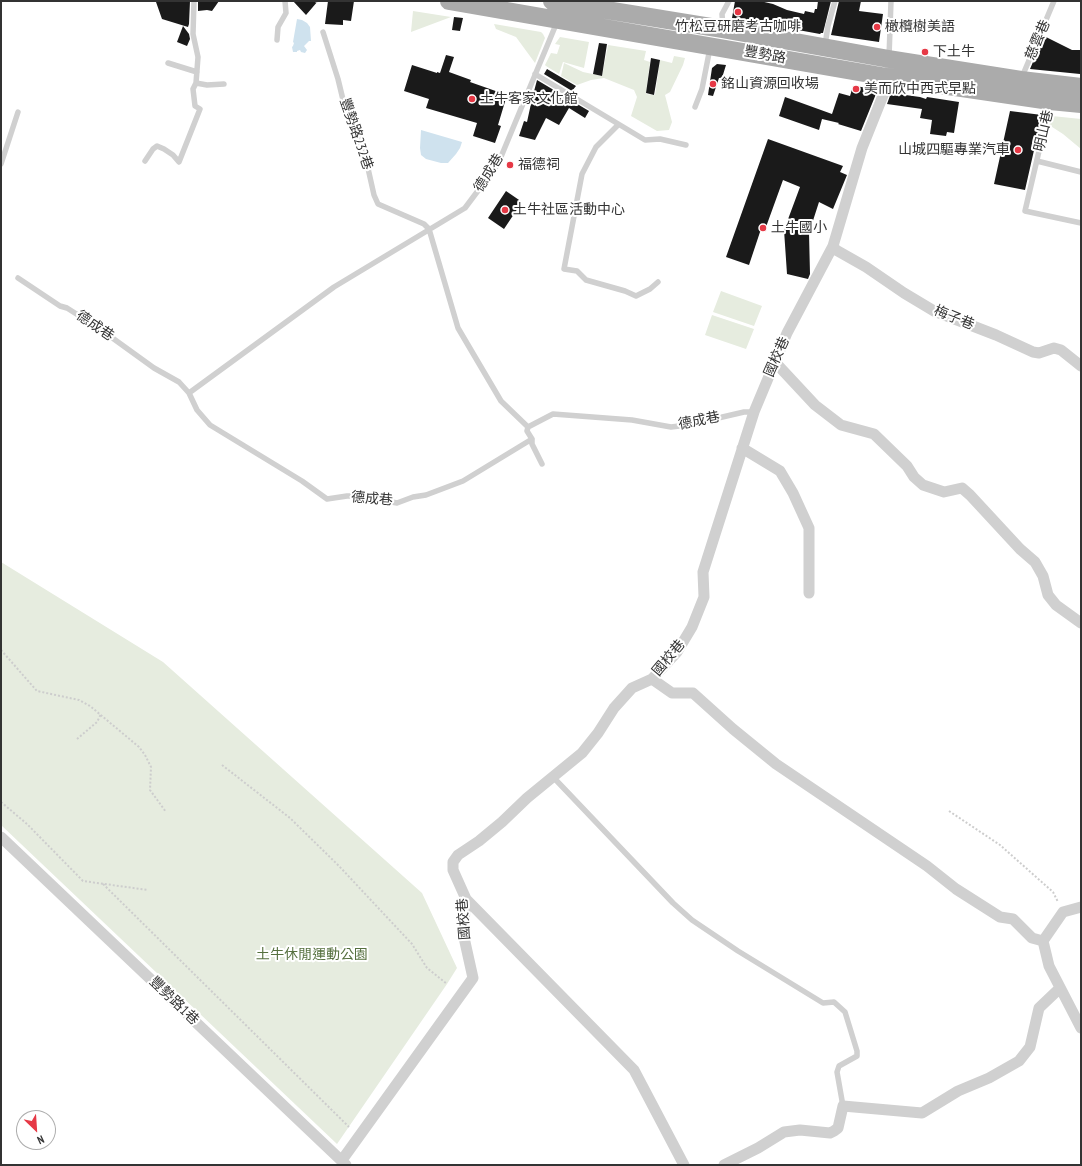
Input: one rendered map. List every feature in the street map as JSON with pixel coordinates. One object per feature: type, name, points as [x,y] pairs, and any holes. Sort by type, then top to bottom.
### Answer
[{"type":"main road","name":"豐勢路","points":[[449,1],[558,9],[710,45],[888,68],[1081,87]]},
{"type":"main road","name":"豐勢路","points":[[558,9],[588,4],[825,48],[888,68],[1050,101],[1081,104]]},
{"type":"street","name":"國校巷","points":[[344,1163],[473,978],[463,933],[466,899],[453,870],[453,862],[458,855],[479,841],[527,798],[554,778],[582,753],[598,733],[614,708],[632,688],[652,679],[678,652],[692,627],[704,597],[703,572],[754,412],[774,361],[787,333],[833,246],[862,148],[884,93],[888,68]]},
{"type":"street","name":"梅子巷","points":[[833,246],[836,250],[866,267],[904,294],[934,310],[996,334],[1033,352],[1039,353],[1054,348],[1061,350],[1081,366]]},
{"type":"street","points":[[774,361],[815,405],[841,425],[874,434],[907,466],[914,477],[923,485],[944,492],[962,488],[1020,549],[1035,562],[1044,576],[1048,595],[1056,605],[1081,623]]},
{"type":"street","points":[[742,448],[780,471],[793,493],[809,528],[810,593]]},
{"type":"street","points":[[652,679],[672,693],[693,693],[733,729],[776,764],[927,866],[956,889],[1000,917],[1013,919],[1032,938],[1043,941]]},
{"type":"street","name":"豐勢路1巷","points":[[1,837],[344,1163]]},
{"type":"street","points":[[466,899],[634,1070],[684,1165]]},
{"type":"street","points":[[1081,907],[1063,912],[1043,941],[1049,966],[1081,1028]]},
{"type":"street","points":[[724,1165],[758,1148],[784,1132],[800,1130],[830,1133],[838,1128],[843,1106],[922,1113],[958,1091],[989,1078],[1019,1061],[1030,1047],[1039,1008],[1060,988]]},
{"type":"lane","points":[[145,161],[153,148],[157,146],[173,155],[179,162],[200,109],[195,106],[193,89],[196,83],[198,57],[192,27],[194,18],[194,1]]},
{"type":"lane","points":[[277,40],[278,27],[286,13],[285,1]]},
{"type":"lane","points":[[723,29],[722,14],[729,1]]},
{"type":"lane","points":[[825,48],[828,26],[835,1]]},
{"type":"lane","points":[[888,68],[891,1]]},
{"type":"lane","name":"慈雲巷","points":[[1021,80],[1054,1]]},
{"type":"lane","name":"德成巷","points":[[189,393],[334,287],[465,208],[498,164],[535,74],[558,9]]},
{"type":"lane","name":"豐勢路232巷","points":[[323,32],[351,126],[356,132],[365,155],[374,195],[378,204],[424,224],[429,229]]},
{"type":"lane","points":[[695,108],[702,89],[710,45]]},
{"type":"lane","points":[[168,63],[197,72]]},
{"type":"lane","points":[[535,74],[645,140],[660,139],[686,145]]},
{"type":"lane","points":[[196,83],[207,85],[224,84]]},
{"type":"lane","name":"明山巷","points":[[1050,101],[1026,211],[1081,223]]},
{"type":"lane","points":[[1,164],[18,112]]},
{"type":"lane","points":[[618,125],[596,147],[582,174],[564,269],[577,271],[586,280],[625,291],[636,296],[650,289],[658,282]]},
{"type":"lane","name":"明山巷","points":[[1037,161],[1081,172]]},
{"type":"lane","points":[[429,229],[458,328],[501,401],[528,427],[527,431],[532,439],[532,444],[542,464]]},
{"type":"lane","name":"德成巷","points":[[18,278],[60,306],[67,308],[100,329],[154,368],[179,382],[189,393],[197,410],[210,425],[302,481],[328,499],[358,496],[397,502],[426,495],[463,481],[532,439]]},
{"type":"lane","name":"德成巷","points":[[528,427],[553,414],[632,420],[671,427],[688,425],[744,412],[754,412]]},
{"type":"lane","points":[[554,778],[673,904],[692,920],[738,951],[823,1003],[834,1002],[845,1012],[857,1051],[857,1056],[839,1066],[837,1072],[843,1106]]},
{"type":"path","points":[[1,650],[37,691],[79,700],[101,714],[139,747],[145,755],[150,767],[150,790],[166,812]]},
{"type":"path","points":[[77,739],[97,722],[101,714]]},
{"type":"path","points":[[222,765],[290,818],[333,860],[412,944],[427,968],[447,984]]},
{"type":"path","points":[[1,802],[28,824],[83,881],[148,890]]},
{"type":"path","points":[[949,811],[1000,845],[1053,892],[1063,912]]},
{"type":"path","points":[[103,884],[349,1127]]},
{"type":"green space","points":[[413,11],[451,17],[411,32]]},
{"type":"green space","points":[[494,24],[541,32],[545,38],[535,63],[516,37],[496,29]]},
{"type":"green space","points":[[560,37],[589,42],[584,68],[563,62],[559,74],[545,65],[551,53],[557,54],[560,45],[555,44]]},
{"type":"green space","points":[[608,45],[646,51],[644,60],[650,62],[646,94],[655,95],[660,60],[672,63],[674,56],[685,58],[670,92],[665,95],[672,122],[669,130],[657,131],[631,116],[637,97],[634,90],[604,78],[591,80],[577,85],[561,76],[564,63],[583,72],[602,76]]},
{"type":"green space","points":[[1052,116],[1081,119],[1081,149],[1049,125]]},
{"type":"green space","points":[[721,291],[762,306],[754,326],[713,312]]},
{"type":"green space","points":[[712,315],[754,329],[746,349],[705,335]]},
{"type":"green space","name":"土牛休閒運動公園","points":[[1,562],[163,662],[422,893],[457,968],[337,1144],[1,825]]},
{"type":"water","points":[[297,19],[307,23],[310,27],[311,41],[304,46],[307,50],[305,53],[301,52],[300,50],[293,52],[292,47],[294,43]]},
{"type":"water","points":[[421,130],[462,142],[460,148],[448,163],[441,163],[426,159],[421,155]]},
{"type":"building","points":[[190,1],[188,27],[162,19],[156,2]]},
{"type":"building","points":[[198,1],[219,1],[212,11],[198,11]]},
{"type":"building","points":[[293,1],[318,1],[306,15]]},
{"type":"building","points":[[328,1],[354,1],[351,21],[343,20],[343,25],[325,24]]},
{"type":"building","points":[[735,1],[760,1],[804,14],[805,11],[814,13],[815,9],[817,9],[818,1],[831,1],[823,33],[820,34],[732,18]]},
{"type":"building","points":[[839,1],[861,1],[859,11],[883,14],[879,42],[831,35]]},
{"type":"building","points":[[454,17],[463,18],[460,31],[452,30]]},
{"type":"building","points":[[183,26],[189,34],[190,39],[187,46],[177,42]]},
{"type":"building","points":[[1044,36],[1072,50],[1081,50],[1080,74],[1030,69]]},
{"type":"building","points":[[599,43],[607,44],[602,76],[593,74]]},
{"type":"building","points":[[446,55],[454,57],[449,72],[471,80],[470,82],[507,95],[498,125],[501,126],[495,143],[473,136],[477,123],[426,108],[429,99],[404,91],[412,65],[440,73]]},
{"type":"building","points":[[651,58],[660,60],[654,95],[646,93]]},
{"type":"building","name":"銘山資源回收場","points":[[717,64],[726,65],[722,78],[719,78],[713,96],[708,95],[712,68]]},
{"type":"building","points":[[547,69],[576,86],[572,91],[544,74]]},
{"type":"building","points":[[537,80],[589,111],[585,118],[569,108],[559,125],[546,118],[535,140],[519,136],[524,121],[527,122]]},
{"type":"building","points":[[853,86],[878,89],[861,131],[822,119],[819,130],[779,116],[785,97],[832,114],[839,93],[850,96]]},
{"type":"building","points":[[891,93],[926,99],[927,97],[959,102],[954,133],[947,132],[946,136],[930,134],[932,120],[920,118],[922,109],[887,104]]},
{"type":"building","name":"山城四驅專業汽車","points":[[1010,111],[1042,115],[1025,190],[994,184]]},
{"type":"building","points":[[768,139],[843,166],[840,172],[847,175],[833,209],[819,202],[809,233],[810,274],[808,279],[787,274],[784,230],[800,187],[783,180],[766,227],[762,226],[749,265],[726,257]]},
{"type":"building","name":"土牛社區活動中心","points":[[506,191],[522,202],[504,229],[488,218]]},
{"type":"place","name":"竹松豆研磨考古咖啡","points":[[738,12]]},
{"type":"place","name":"橄欖樹美語","points":[[877,27]]},
{"type":"place","name":"下土牛","points":[[925,52]]},
{"type":"place","name":"銘山資源回收場","points":[[713,84]]},
{"type":"place","name":"美而欣中西式早點","points":[[856,89]]},
{"type":"place","name":"土牛客家文化館","points":[[472,99]]},
{"type":"place","name":"山城四驅專業汽車","points":[[1018,150]]},
{"type":"place","name":"福德祠","points":[[510,165]]},
{"type":"place","name":"土牛社區活動中心","points":[[505,210]]},
{"type":"place","name":"土牛國小","points":[[763,228]]}]
